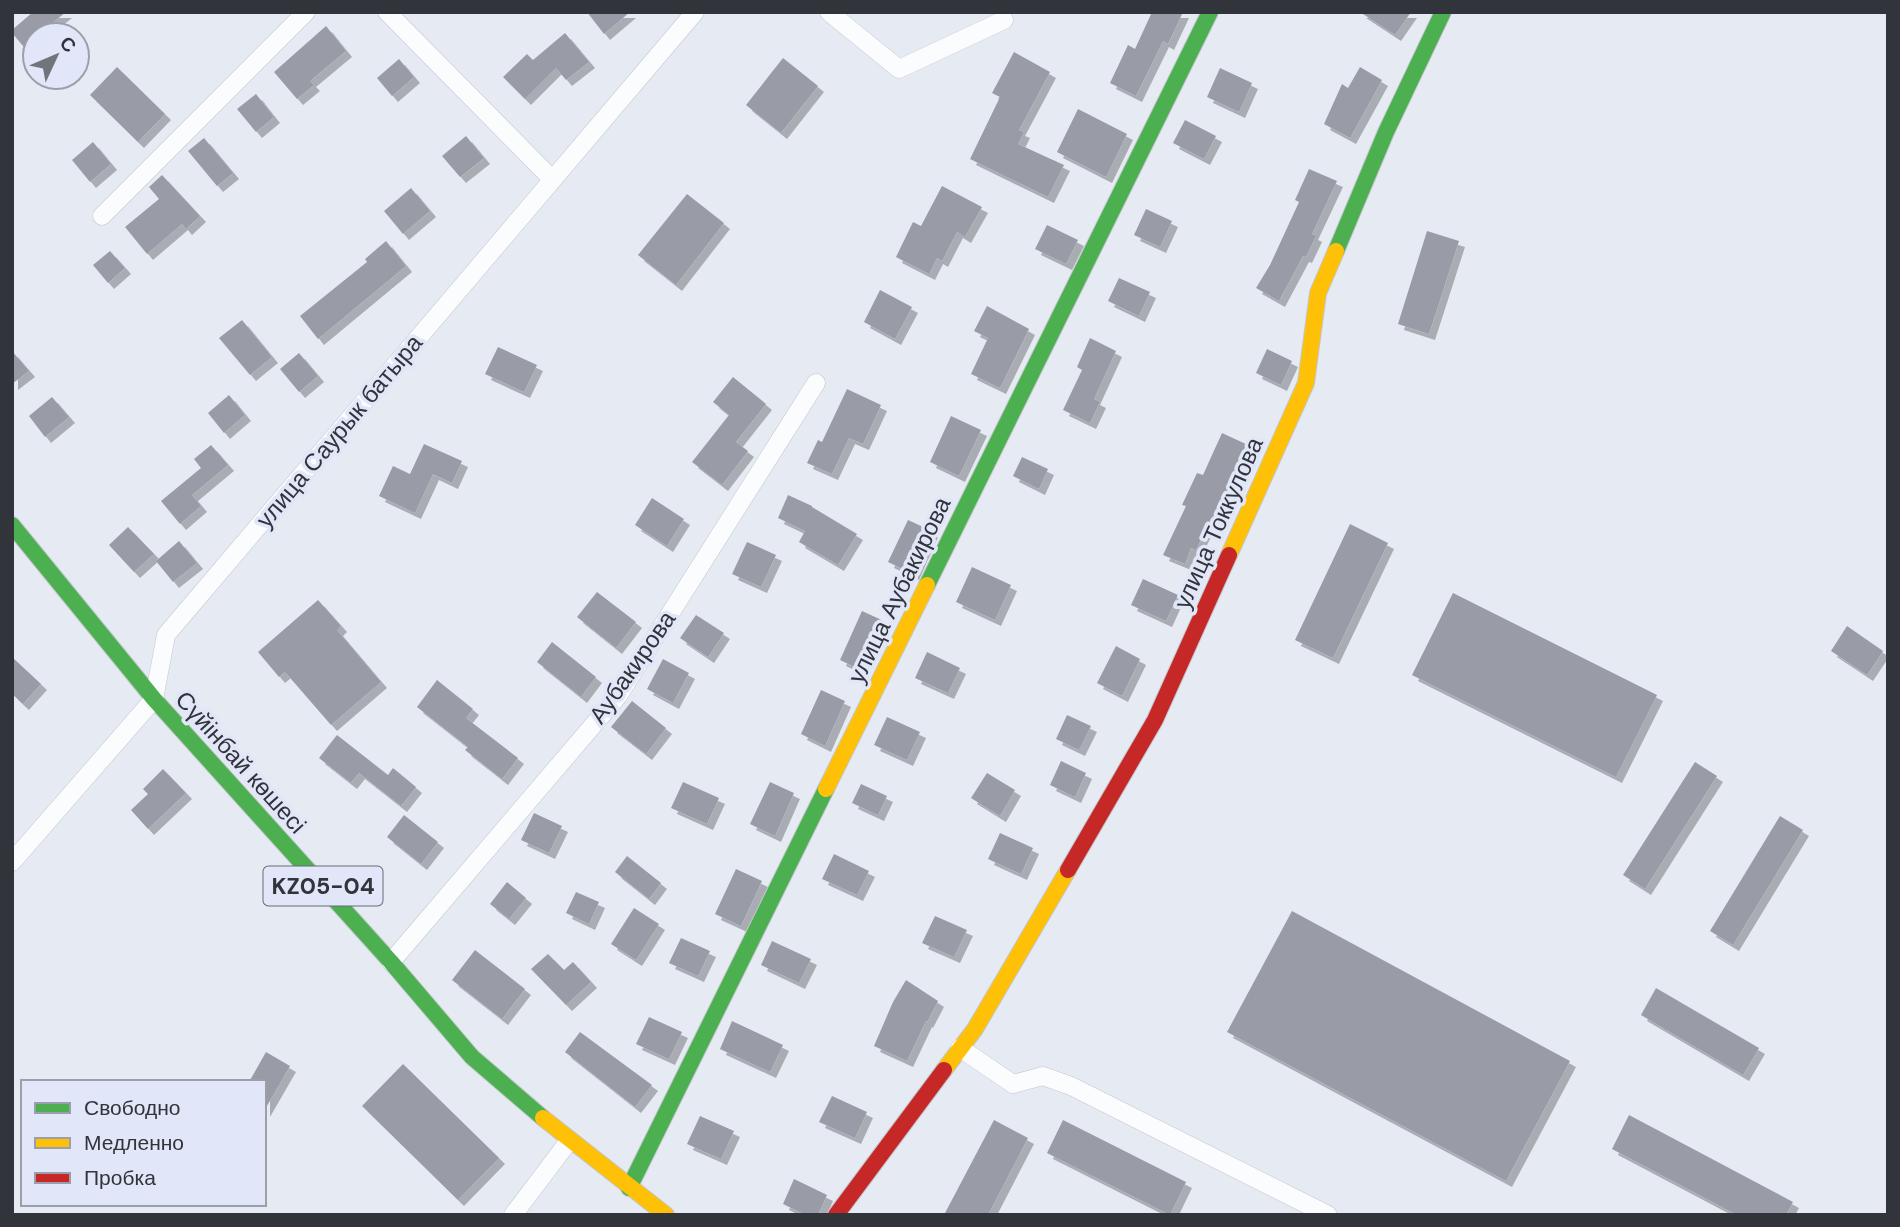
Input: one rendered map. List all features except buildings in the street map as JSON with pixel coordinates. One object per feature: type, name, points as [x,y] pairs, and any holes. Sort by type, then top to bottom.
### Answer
[{"type":"street","points":[[102,216],[306,12]]},
{"type":"street","points":[[387,12],[552,178]]},
{"type":"street","name":"улица Саурык батыра","points":[[154,699],[166,635],[695,12]]},
{"type":"street","points":[[830,12],[899,69],[1004,20]]},
{"type":"street","name":"улица Аубакирова","points":[[629,1188],[1210,12]]},
{"type":"street","name":"улица Токкулова","points":[[836,1215],[975,1028],[1156,720],[1306,383],[1318,293],[1386,132],[1443,12]]},
{"type":"street","name":"Аубакирова","points":[[391,962],[618,696],[816,383]]},
{"type":"street","name":"Сүйінбай көшесі","points":[[12,525],[154,699],[391,962],[472,1057],[569,1141],[666,1215]]},
{"type":"street","points":[[12,862],[154,699]]},
{"type":"street","points":[[960,1048],[1013,1084],[1043,1076],[1071,1086],[1306,1210],[1328,1215]]},
{"type":"street","points":[[513,1215],[569,1141]]},
{"type":"traffic: fast","points":[[927,585],[1210,12]]},
{"type":"traffic: fast","points":[[1336,251],[1386,132],[1443,12]]},
{"type":"traffic: fast","points":[[12,525],[154,699],[391,962],[472,1057],[543,1118]]},
{"type":"traffic: fast","points":[[629,1188],[826,789]]},
{"type":"traffic: slow","points":[[1229,555],[1306,383],[1318,293],[1336,251]]},
{"type":"traffic: slow","points":[[826,789],[927,585]]},
{"type":"traffic: slow","points":[[944,1070],[975,1029],[1068,870]]},
{"type":"traffic: slow","points":[[543,1118],[666,1215]]},
{"type":"traffic: jam","points":[[1068,870],[1155,720],[1229,555]]},
{"type":"traffic: jam","points":[[836,1215],[944,1070]]}]
